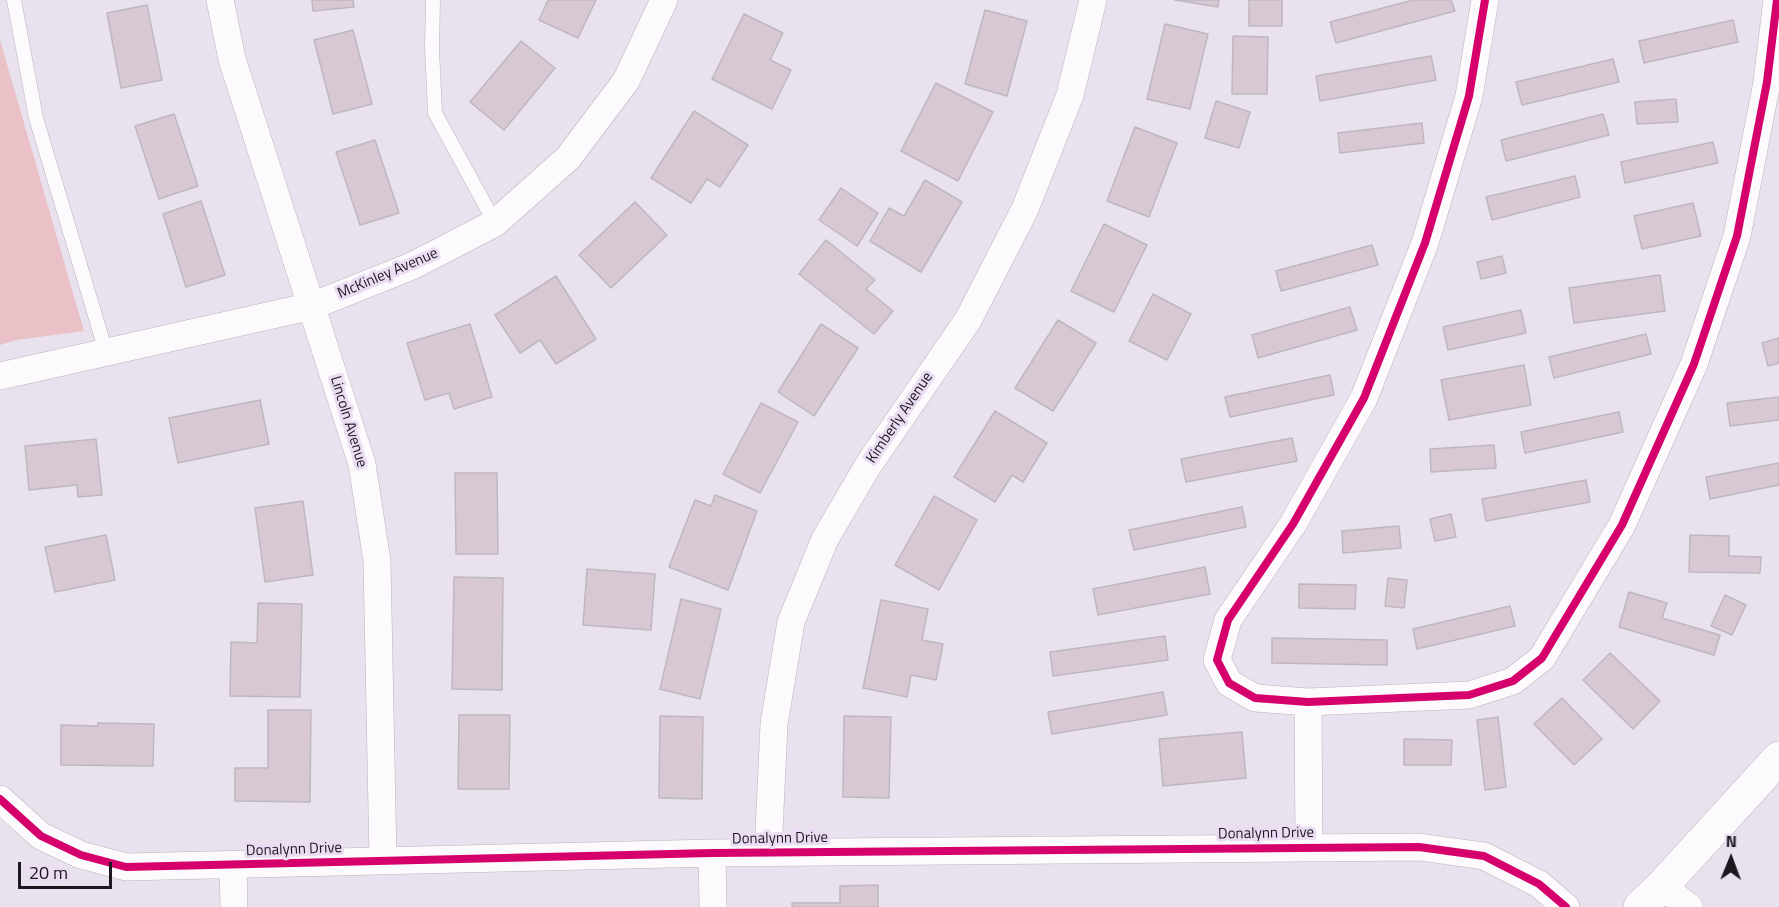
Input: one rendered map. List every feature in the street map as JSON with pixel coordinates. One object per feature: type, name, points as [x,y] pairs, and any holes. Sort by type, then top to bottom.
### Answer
[{"type":"main road","points":[[1651,897],[1779,758]]},
{"type":"street","name":"Lincoln Avenue","points":[[219,0],[232,59],[362,464],[377,561],[383,860]]},
{"type":"street","name":"McKinley Avenue","points":[[0,376],[312,306],[412,266],[495,223],[568,158],[627,81],[664,0]]},
{"type":"street","name":"Kimberly Avenue","points":[[768,853],[774,724],[790,622],[825,539],[869,464],[968,320],[1025,209],[1070,95],[1093,0]]},
{"type":"street","points":[[1485,0],[1469,96],[1429,231],[1364,398],[1293,524],[1228,620],[1217,660],[1229,683],[1255,699],[1308,702],[1470,695],[1513,681],[1542,658],[1622,525],[1694,364],[1737,236],[1767,82],[1777,0]]},
{"type":"street","points":[[1308,702],[1310,848]]},
{"type":"street","name":"Donalynn Drive","points":[[0,799],[41,836],[81,855],[126,867],[712,853],[1419,847],[1484,856],[1539,884],[1566,907]]},
{"type":"street","points":[[712,853],[713,907]]},
{"type":"street","points":[[233,866],[234,907]]},
{"type":"street","points":[[1651,897],[1689,907]]},
{"type":"lane","points":[[14,0],[36,118],[106,352]]},
{"type":"lane","points":[[433,0],[432,48],[435,113],[495,223]]},
{"type":"shaded area","points":[[0,40],[84,331],[16,340],[0,345]]},
{"type":"building","points":[[312,0],[353,0],[354,7],[313,11]]},
{"type":"building","points":[[548,0],[596,0],[578,38],[539,20]]},
{"type":"building","points":[[1175,0],[1219,0],[1218,7]]},
{"type":"building","points":[[1249,0],[1282,0],[1282,26],[1249,26]]},
{"type":"building","points":[[1413,0],[1451,0],[1455,11],[1336,43],[1330,22]]},
{"type":"building","points":[[147,5],[162,80],[121,88],[107,13]]},
{"type":"building","points":[[985,10],[1027,21],[1007,96],[965,84]]},
{"type":"building","points":[[744,14],[783,33],[770,60],[791,70],[772,109],[712,79]]},
{"type":"building","points":[[1733,20],[1738,42],[1644,63],[1639,41]]},
{"type":"building","points":[[1165,24],[1208,34],[1190,109],[1147,99]]},
{"type":"building","points":[[353,30],[372,104],[333,114],[314,40]]},
{"type":"building","points":[[1233,36],[1268,37],[1267,94],[1232,94]]},
{"type":"building","points":[[521,41],[555,68],[504,130],[470,102]]},
{"type":"building","points":[[1431,56],[1436,80],[1320,101],[1316,76]]},
{"type":"building","points":[[1613,59],[1619,82],[1522,105],[1516,82]]},
{"type":"building","points":[[936,83],[993,112],[958,181],[901,151]]},
{"type":"building","points":[[1676,99],[1678,122],[1637,124],[1635,102]]},
{"type":"building","points":[[1216,101],[1250,112],[1239,148],[1205,138]]},
{"type":"building","points":[[694,111],[748,145],[720,187],[707,179],[691,203],[651,178]]},
{"type":"building","points":[[174,114],[198,186],[159,199],[135,126]]},
{"type":"building","points":[[1603,114],[1609,135],[1506,161],[1501,140]]},
{"type":"building","points":[[1422,123],[1424,143],[1340,153],[1338,133]]},
{"type":"building","points":[[1135,127],[1177,143],[1149,217],[1107,201]]},
{"type":"building","points":[[375,140],[399,213],[360,225],[336,152]]},
{"type":"building","points":[[1713,142],[1718,163],[1625,183],[1621,162]]},
{"type":"building","points":[[1575,176],[1580,197],[1492,220],[1486,197]]},
{"type":"building","points":[[925,180],[962,202],[921,272],[870,241],[889,208],[904,216]]},
{"type":"building","points":[[841,188],[878,213],[857,246],[819,220]]},
{"type":"building","points":[[201,201],[225,275],[186,287],[163,214]]},
{"type":"building","points":[[635,202],[667,235],[611,288],[579,255]]},
{"type":"building","points":[[1693,203],[1701,236],[1642,249],[1634,216]]},
{"type":"building","points":[[1104,224],[1147,245],[1114,312],[1071,291]]},
{"type":"building","points":[[826,240],[875,280],[866,289],[893,311],[874,334],[799,274]]},
{"type":"building","points":[[1372,245],[1378,265],[1281,291],[1276,271]]},
{"type":"building","points":[[1502,256],[1506,273],[1481,279],[1477,262]]},
{"type":"building","points":[[1660,275],[1665,311],[1574,323],[1569,288]]},
{"type":"building","points":[[556,276],[596,339],[556,364],[540,340],[520,353],[495,315]]},
{"type":"building","points":[[1153,294],[1191,314],[1167,360],[1129,341]]},
{"type":"building","points":[[1350,307],[1357,330],[1258,358],[1252,335]]},
{"type":"building","points":[[1521,310],[1526,333],[1448,350],[1443,327]]},
{"type":"building","points":[[1058,320],[1096,343],[1053,411],[1015,388]]},
{"type":"building","points":[[470,324],[492,397],[454,409],[449,393],[425,400],[407,343]]},
{"type":"building","points":[[821,324],[858,348],[814,416],[778,392]]},
{"type":"building","points":[[1646,334],[1651,354],[1554,378],[1549,357]]},
{"type":"building","points":[[1779,338],[1779,363],[1768,366],[1762,343]]},
{"type":"building","points":[[1524,365],[1531,405],[1449,420],[1441,380]]},
{"type":"building","points":[[1330,375],[1334,395],[1230,417],[1225,397]]},
{"type":"building","points":[[1779,397],[1779,420],[1730,426],[1727,403]]},
{"type":"building","points":[[260,400],[269,444],[178,463],[169,418]]},
{"type":"building","points":[[761,403],[798,422],[760,493],[723,474]]},
{"type":"building","points":[[995,411],[1047,443],[1023,482],[1012,475],[995,502],[954,477]]},
{"type":"building","points":[[1619,412],[1623,432],[1525,453],[1521,432]]},
{"type":"building","points":[[1292,438],[1297,461],[1186,482],[1181,459]]},
{"type":"building","points":[[96,439],[102,495],[78,497],[77,485],[29,490],[25,446]]},
{"type":"building","points":[[1494,445],[1496,468],[1431,472],[1430,449]]},
{"type":"building","points":[[1779,463],[1779,485],[1710,499],[1706,477]]},
{"type":"building","points":[[455,473],[497,473],[498,554],[456,554]]},
{"type":"building","points":[[1586,480],[1590,502],[1486,521],[1482,499]]},
{"type":"building","points":[[715,495],[757,511],[728,590],[669,567],[695,500],[711,506]]},
{"type":"building","points":[[934,496],[977,520],[939,590],[895,565]]},
{"type":"building","points":[[303,501],[313,575],[265,582],[255,508]]},
{"type":"building","points":[[1242,507],[1246,527],[1134,550],[1129,530]]},
{"type":"building","points":[[1451,514],[1456,537],[1435,541],[1430,519]]},
{"type":"building","points":[[1399,526],[1401,548],[1343,553],[1342,531]]},
{"type":"building","points":[[106,535],[115,580],[55,592],[45,547]]},
{"type":"building","points":[[1690,535],[1729,536],[1729,556],[1761,557],[1760,573],[1689,572]]},
{"type":"building","points":[[1205,567],[1210,594],[1098,615],[1093,589]]},
{"type":"building","points":[[587,569],[655,574],[651,630],[583,625]]},
{"type":"building","points":[[454,577],[503,578],[502,690],[452,689]]},
{"type":"building","points":[[1388,578],[1407,580],[1404,608],[1385,606]]},
{"type":"building","points":[[1299,584],[1356,585],[1355,609],[1299,608]]},
{"type":"building","points":[[1629,592],[1667,603],[1662,618],[1720,635],[1714,655],[1619,627]]},
{"type":"building","points":[[1725,595],[1746,605],[1732,635],[1711,626]]},
{"type":"building","points":[[681,599],[721,609],[700,699],[660,689]]},
{"type":"building","points":[[881,600],[928,609],[922,640],[943,644],[936,680],[911,675],[907,697],[863,688]]},
{"type":"building","points":[[258,603],[302,604],[300,697],[230,696],[231,642],[257,643]]},
{"type":"building","points":[[1510,606],[1515,626],[1417,649],[1413,629]]},
{"type":"building","points":[[1165,636],[1168,660],[1053,676],[1050,652]]},
{"type":"building","points":[[1272,638],[1387,640],[1387,665],[1272,663]]},
{"type":"building","points":[[1610,653],[1660,701],[1633,729],[1583,680]]},
{"type":"building","points":[[1163,692],[1167,715],[1052,734],[1048,712]]},
{"type":"building","points":[[1562,698],[1602,739],[1574,765],[1534,724]]},
{"type":"building","points":[[268,710],[311,710],[310,802],[235,801],[235,768],[268,768]]},
{"type":"building","points":[[459,715],[510,715],[509,789],[458,789]]},
{"type":"building","points":[[660,716],[703,717],[702,799],[659,798]]},
{"type":"building","points":[[844,716],[891,717],[889,798],[843,797]]},
{"type":"building","points":[[1498,717],[1506,787],[1485,790],[1477,720]]},
{"type":"building","points":[[98,723],[154,724],[153,766],[61,765],[61,725],[98,726]]},
{"type":"building","points":[[1242,732],[1246,778],[1163,786],[1159,739]]},
{"type":"building","points":[[1404,739],[1452,740],[1451,765],[1404,765]]},
{"type":"building","points":[[878,885],[878,907],[792,907],[792,903],[840,903],[840,886]]},
{"type":"cycle path","points":[[1485,0],[1469,96],[1425,243],[1364,398],[1293,524],[1228,620],[1217,660],[1229,683],[1255,698],[1308,702],[1469,695],[1513,681],[1542,658],[1622,525],[1694,364],[1737,236],[1767,82],[1777,0]]},
{"type":"cycle path","points":[[0,799],[41,836],[81,855],[126,867],[712,853],[1419,847],[1484,856],[1539,884],[1566,907]]}]
